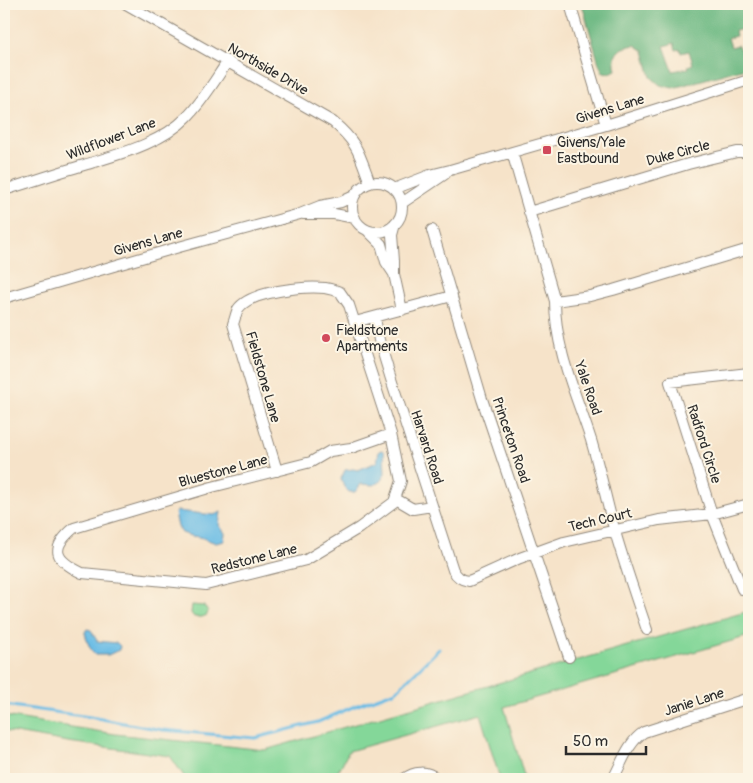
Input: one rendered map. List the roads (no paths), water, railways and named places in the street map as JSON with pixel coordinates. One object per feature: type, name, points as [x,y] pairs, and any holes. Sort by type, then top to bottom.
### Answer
[{"type":"street","name":"Northside Drive","points":[[126,4],[333,122],[355,144],[370,183]]},
{"type":"street","points":[[570,4],[606,125]]},
{"type":"street","name":"Wildflower Lane","points":[[4,190],[110,157],[165,134],[187,118],[228,61]]},
{"type":"street","name":"Givens Lane","points":[[394,189],[430,175],[606,125],[749,80]]},
{"type":"street","name":"Yale Road","points":[[512,152],[555,301],[558,339],[599,469],[615,530],[646,630]]},
{"type":"street","name":"Duke Circle","points":[[529,212],[688,164],[737,152],[749,152]]},
{"type":"street","name":"Givens Lane","points":[[402,203],[450,170]]},
{"type":"street","points":[[367,230],[379,232],[387,229],[394,224],[402,212],[400,196],[385,183],[370,183],[359,190],[354,196],[352,210],[360,225],[381,244],[386,262],[394,274]]},
{"type":"street","name":"Givens Lane","points":[[4,298],[300,214],[320,206],[341,202],[354,196]]},
{"type":"street","name":"Givens Lane","points":[[300,214],[334,214],[355,218]]},
{"type":"street","points":[[394,224],[392,235],[394,274],[402,310]]},
{"type":"street","name":"Princeton Road","points":[[432,230],[482,398],[569,658]]},
{"type":"street","points":[[555,301],[590,296],[613,290],[749,249]]},
{"type":"street","name":"Fieldstone Lane","points":[[277,470],[234,324],[238,308],[251,299],[269,293],[287,289],[325,288],[340,292],[349,305],[392,434]]},
{"type":"street","points":[[355,322],[452,296]]},
{"type":"street","name":"Harvard Road","points":[[375,318],[388,372],[453,570],[463,580]]},
{"type":"street","name":"Radford Circle","points":[[742,589],[712,514],[670,382],[749,373]]},
{"type":"street","points":[[392,434],[401,481],[396,499],[413,509],[432,506]]},
{"type":"street","name":"Bluestone Lane","points":[[63,537],[74,528],[143,506],[311,462],[330,452],[351,448],[392,434]]},
{"type":"street","name":"Redstone Lane","points":[[63,537],[58,548],[60,558],[67,566],[82,574],[206,585],[306,560],[359,528],[396,499]]},
{"type":"street","name":"Tech Court","points":[[463,580],[475,579],[535,552],[564,542],[659,520],[712,514],[749,504]]},
{"type":"street","name":"Janie Lane","points":[[613,779],[632,742],[644,732],[749,698]]},
{"type":"street","points":[[404,779],[414,773],[424,773],[437,779]]},
{"type":"water","points":[[382,450],[384,452],[385,473],[381,481],[374,485],[361,484],[355,492],[349,492],[344,487],[341,479],[345,470],[358,470],[377,462],[379,451]]},
{"type":"water","points":[[177,511],[214,515],[221,512],[219,525],[225,533],[224,541],[216,543],[182,533],[178,527],[175,513]]},
{"type":"water","points":[[87,629],[91,630],[97,641],[117,643],[120,646],[119,650],[108,655],[96,655],[88,642],[85,632]]},
{"type":"waterway","points":[[4,705],[90,717],[163,730],[255,738],[318,722],[396,691],[439,649]]},
{"type":"place","name":"Givens/Yale Eastbound","points":[[547,150]]},
{"type":"place","name":"Fieldstone Apartments","points":[[326,338]]}]
